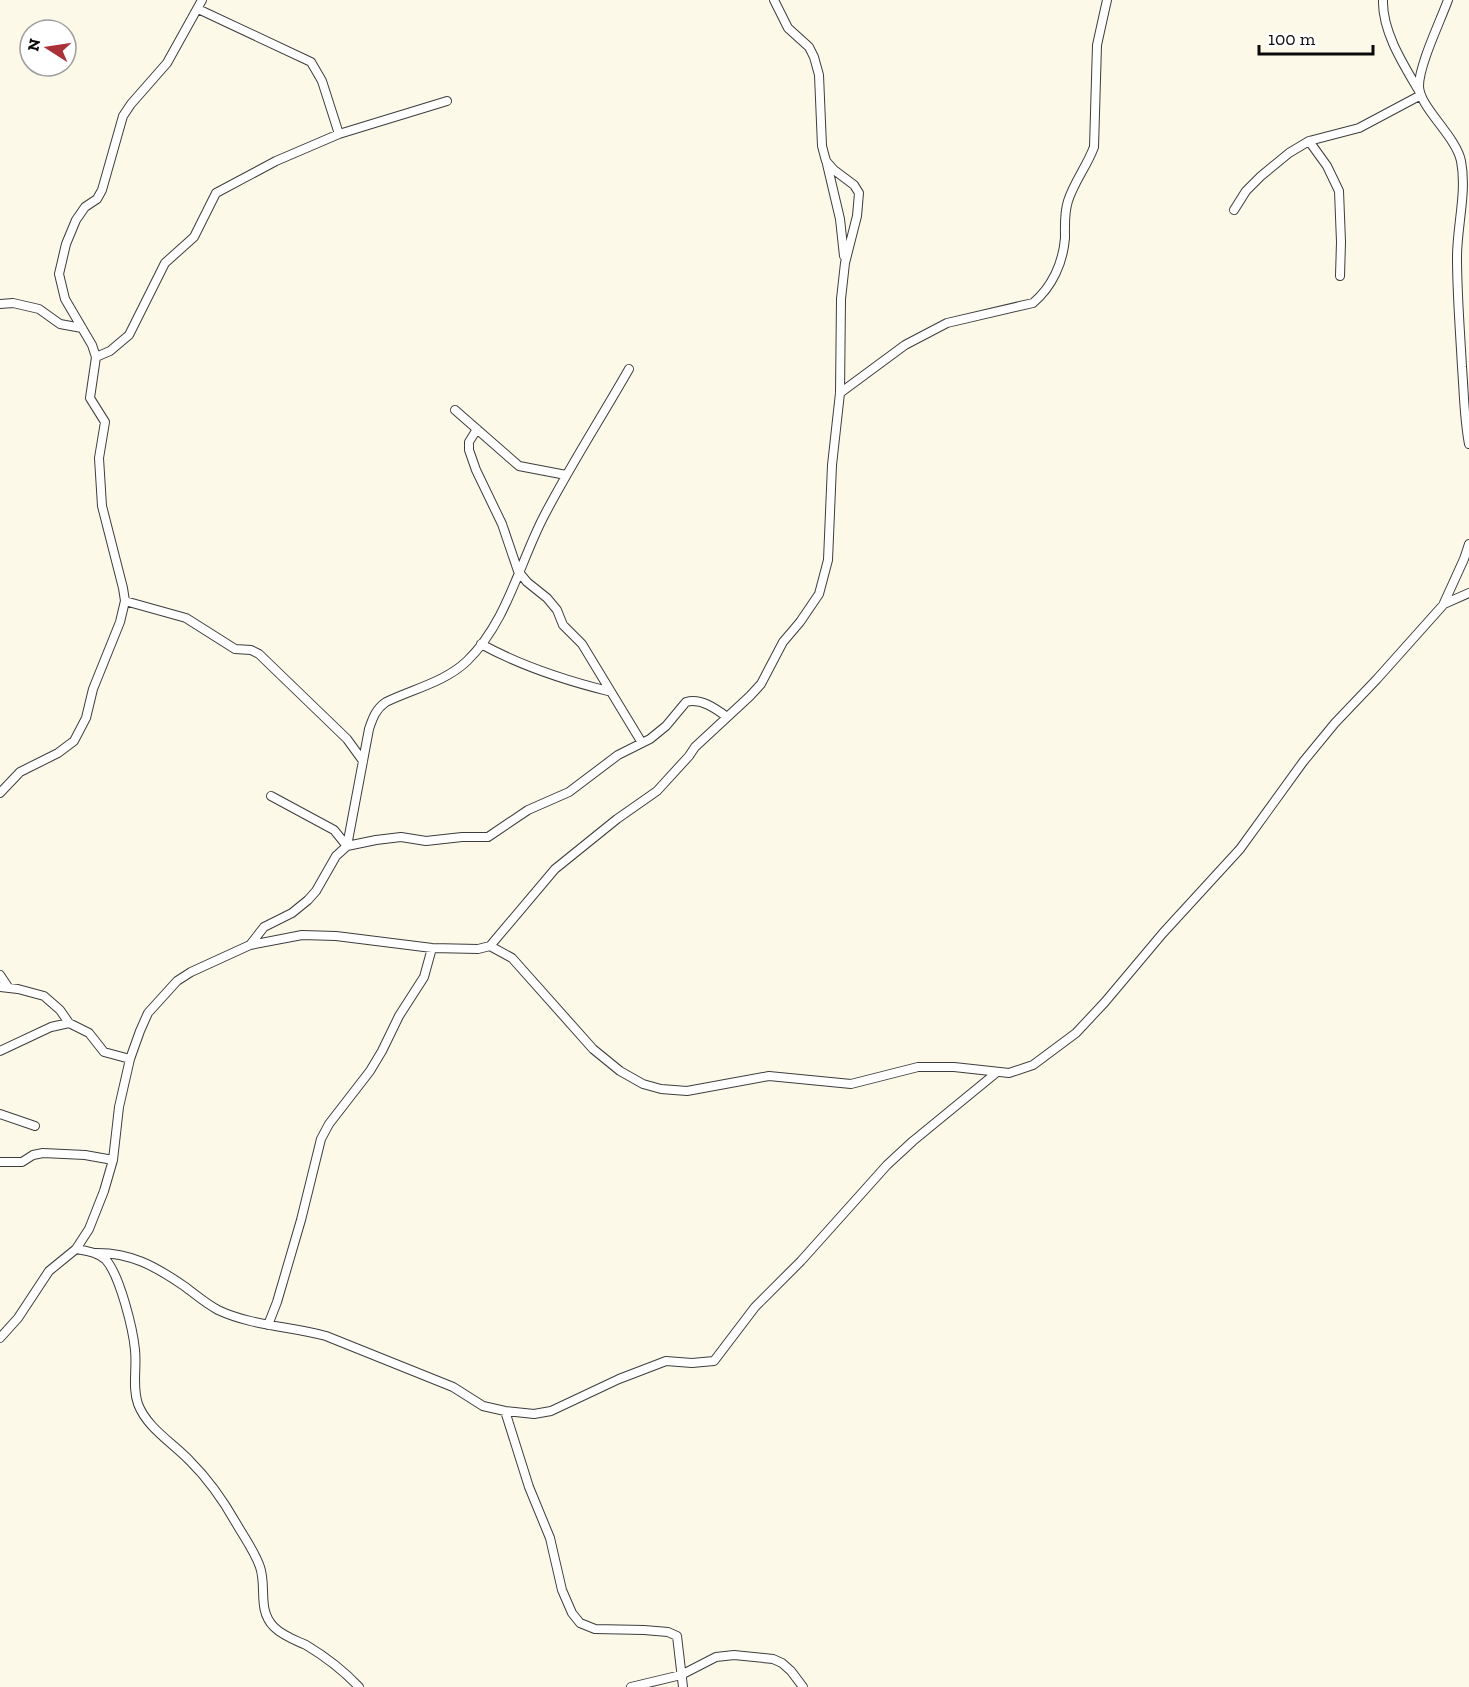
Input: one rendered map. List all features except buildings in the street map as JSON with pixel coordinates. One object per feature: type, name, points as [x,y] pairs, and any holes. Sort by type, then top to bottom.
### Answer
[{"type":"street","points":[[0,792],[20,772],[58,753],[74,741],[86,718],[93,689],[108,655],[125,601],[120,573],[103,515],[99,458],[106,427],[90,398],[96,357],[65,299],[59,274],[66,244],[80,213],[97,199],[102,190],[123,116],[168,63],[202,0]]},
{"type":"street","points":[[774,0],[788,28],[808,47],[814,57],[819,75],[822,146],[840,219],[845,263]]},
{"type":"street","points":[[840,393],[905,345],[947,323],[1033,303],[1042,296],[1054,278],[1064,250],[1067,204],[1094,147],[1097,45],[1107,0]]},
{"type":"street","points":[[1383,0],[1382,16],[1386,27],[1420,94],[1452,141],[1461,163],[1457,255],[1458,320],[1469,444]]},
{"type":"street","points":[[1420,94],[1420,76],[1448,0]]},
{"type":"street","points":[[198,9],[311,62],[322,81],[339,134]]},
{"type":"street","points":[[1234,210],[1246,191],[1289,153],[1310,141],[1359,128],[1420,94]]},
{"type":"street","points":[[96,357],[110,351],[129,335],[165,263],[194,237],[216,193],[276,161],[339,134],[447,101]]},
{"type":"street","points":[[1310,141],[1327,166],[1339,191],[1340,276]]},
{"type":"street","points":[[0,1338],[18,1318],[49,1271],[76,1249],[89,1228],[104,1191],[113,1160],[117,1119],[130,1059],[148,1013],[177,981],[191,972],[250,945],[302,935],[336,936],[432,948],[478,949],[490,946],[555,869],[617,819],[657,792],[695,747],[761,684],[783,642],[819,594],[828,560],[832,465],[840,393],[840,325],[845,263],[857,216],[859,193],[854,185],[834,170],[826,160]]},
{"type":"street","points":[[0,304],[13,303],[39,309],[60,324],[82,328]]},
{"type":"street","points":[[347,846],[369,729],[378,708],[452,673],[468,660],[481,644],[502,612],[529,544],[566,475],[629,369]]},
{"type":"street","points":[[455,410],[519,466],[566,475]]},
{"type":"street","points":[[477,429],[469,442],[470,450],[476,470],[502,524],[518,571],[527,582],[542,592],[554,606],[563,625],[582,644],[608,691],[642,743]]},
{"type":"street","points":[[490,946],[512,958],[604,1059],[643,1084],[661,1089],[687,1091],[769,1076],[851,1084],[918,1067],[954,1067],[996,1073],[1019,1071],[1033,1065],[1076,1033],[1240,849],[1303,762],[1444,604],[1469,544]]},
{"type":"street","points":[[1444,604],[1469,593]]},
{"type":"street","points":[[125,601],[186,618],[235,649],[251,650],[259,654],[347,740],[363,761]]},
{"type":"street","points":[[481,644],[531,668],[608,691]]},
{"type":"street","points":[[250,945],[264,927],[292,913],[308,900],[316,891],[336,856],[347,846],[401,837],[426,841],[488,837],[528,810],[569,792],[606,762],[660,732],[689,701],[703,703],[727,717]]},
{"type":"street","points":[[271,796],[334,830],[347,846]]},
{"type":"street","points":[[268,1325],[304,1210],[321,1139],[329,1124],[370,1071],[382,1051],[399,1016],[424,977],[432,948]]},
{"type":"street","points":[[0,975],[4,987],[44,996],[60,1010],[69,1023],[89,1033],[104,1052],[130,1059]]},
{"type":"street","points":[[0,1051],[51,1027],[69,1023]]},
{"type":"street","points":[[76,1249],[132,1257],[183,1286],[218,1310],[243,1320],[326,1336],[453,1387],[483,1406],[534,1414],[551,1411],[619,1379],[666,1361],[692,1363],[714,1361],[755,1306],[801,1261],[887,1165],[996,1073]]},
{"type":"street","points":[[0,1114],[34,1126]]},
{"type":"street","points":[[0,1162],[22,1162],[33,1155],[43,1153],[85,1155],[113,1160]]},
{"type":"street","points":[[94,1253],[106,1260],[123,1296],[135,1351],[135,1394],[139,1407],[148,1421],[212,1484],[225,1504],[260,1568],[264,1611],[269,1620],[283,1634],[339,1666],[359,1687]]},
{"type":"street","points":[[505,1411],[526,1478],[550,1538],[562,1590],[572,1613],[580,1623],[595,1629],[644,1630],[677,1636],[682,1687]]},
{"type":"street","points":[[631,1687],[681,1675],[716,1657],[749,1655],[782,1663],[803,1687]]}]
